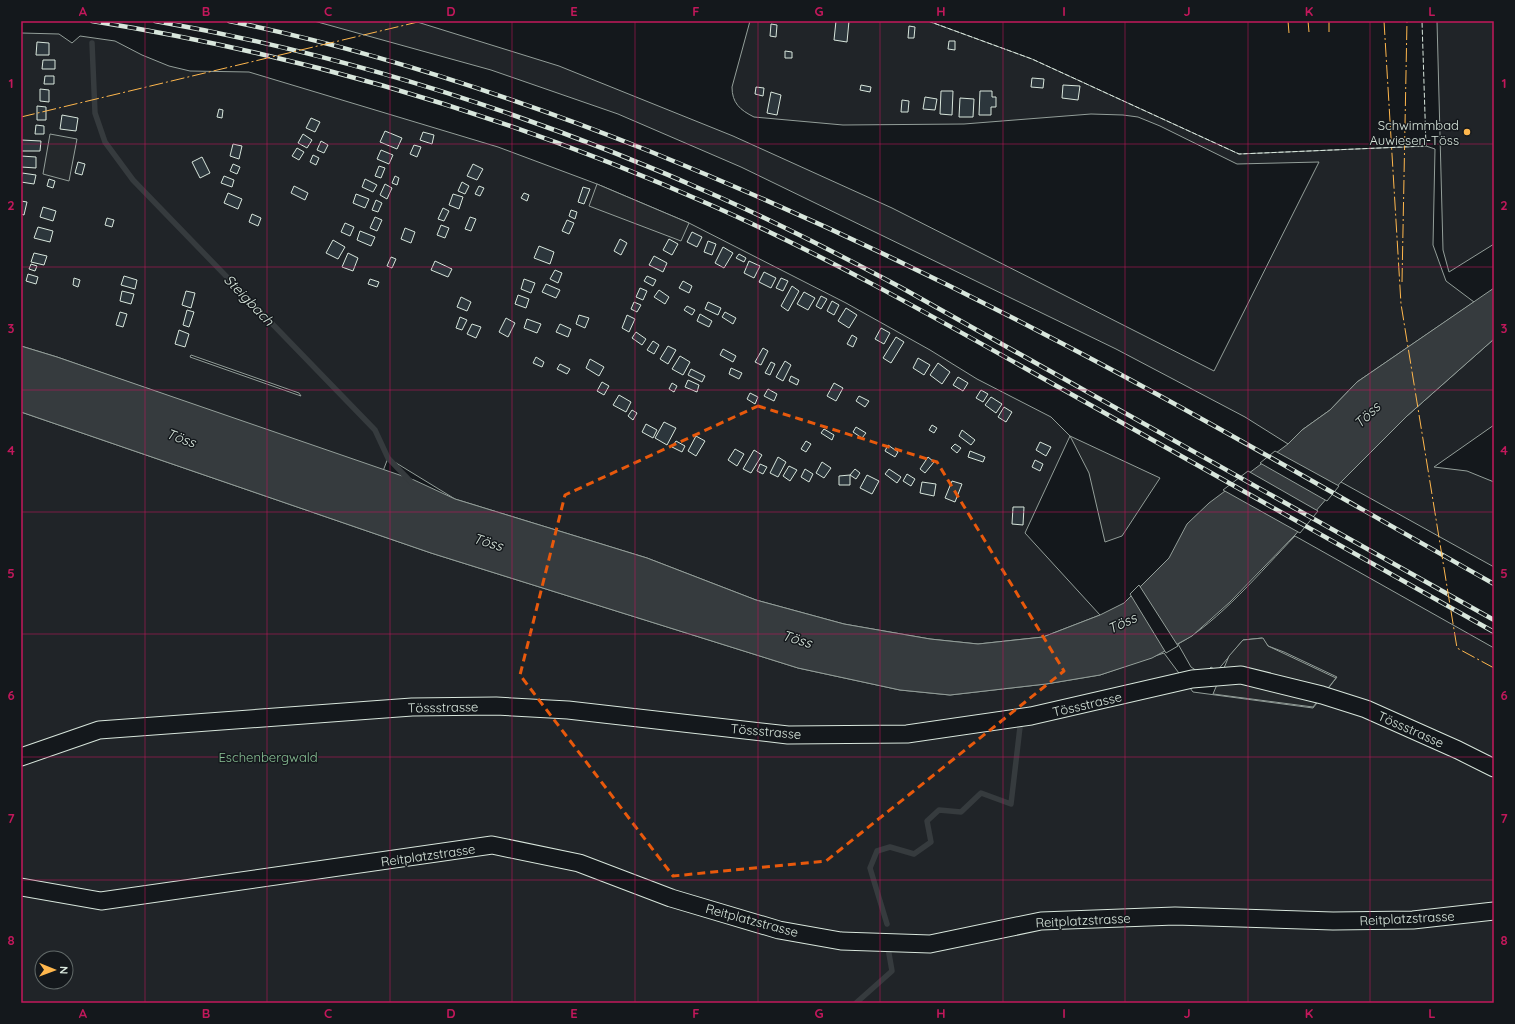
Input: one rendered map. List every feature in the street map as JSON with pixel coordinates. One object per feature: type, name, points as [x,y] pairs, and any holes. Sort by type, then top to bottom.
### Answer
[{"type":"street","name":"Tössstrasse","points":[[21,757],[99,730],[412,707],[496,706],[568,710],[788,735],[907,734],[1031,716],[1192,679],[1241,675],[1322,694],[1366,709],[1458,750],[1494,768]]},
{"type":"street","name":"Reitplatzstrasse","points":[[21,887],[101,901],[492,845],[579,863],[671,898],[779,930],[841,941],[930,944],[1049,921],[1175,916],[1333,921],[1413,920],[1494,911]]},
{"type":"highlighted area","points":[[758,406],[937,462],[1064,671],[826,861],[673,876],[520,675],[565,495]]},
{"type":"green space","points":[[314,21],[414,21],[559,66],[733,136],[892,208],[1214,371],[1319,162],[1237,164],[1160,126],[1138,117],[1123,115],[1091,114],[964,124],[843,125],[754,117],[741,109],[735,102],[732,87],[750,21],[928,21],[1032,59],[1239,154],[1426,146],[1435,149],[1433,245],[1446,281],[1474,302],[1357,382],[1330,410],[1302,430],[1288,444],[1245,417],[1116,349],[741,167],[618,114],[491,70]]},
{"type":"green space","name":"Schwimmbad Auwiesen-Töss","points":[[1437,21],[1494,21],[1494,244],[1449,272],[1443,250]]},
{"type":"green space","points":[[21,33],[59,34],[72,43],[80,36],[115,41],[142,55],[169,66],[190,71],[249,72],[498,147],[597,184],[689,223],[846,303],[930,350],[977,379],[1051,417],[1070,436],[1025,533],[1100,615],[1043,637],[978,644],[930,639],[844,624],[756,600],[647,558],[455,499],[388,458],[383,471],[57,357],[21,346]],"holes":[[[191,355],[299,393],[301,396],[190,357]]]},
{"type":"green space","points":[[1494,339],[1494,425],[1434,467],[1467,471],[1494,482],[1494,567],[1341,482],[1407,416]]},
{"type":"green space","name":"Eschenbergwald","points":[[21,412],[431,553],[798,668],[900,690],[950,695],[1046,684],[1100,675],[1164,653],[1193,692],[1313,708],[1337,677],[1268,646],[1262,638],[1243,640],[1217,671],[1211,667],[1203,675],[1191,667],[1178,644],[1209,623],[1240,594],[1295,536],[1494,648],[1494,1003],[21,1003]]},
{"type":"shaded area","points":[[50,134],[77,139],[69,181],[43,174]]},
{"type":"shaded area","points":[[597,184],[689,223],[681,241],[589,206]]},
{"type":"shaded area","points":[[1070,436],[1160,478],[1122,536],[1105,542],[1089,473]]},
{"type":"shaded area","points":[[1263,638],[1268,646],[1336,678],[1313,707],[1213,694],[1229,656],[1243,640]]},
{"type":"water","name":"Töss","points":[[1494,288],[1494,339],[1407,416],[1341,482],[1295,535],[1230,602],[1192,636],[1152,658],[1100,675],[1046,684],[950,695],[900,690],[798,668],[431,553],[21,412],[21,346],[57,357],[414,480],[455,499],[647,558],[756,600],[844,624],[930,639],[978,644],[1043,637],[1100,615],[1124,603],[1169,558],[1187,524],[1209,503],[1288,444],[1302,430],[1330,410],[1357,382]]},
{"type":"pier","points":[[1275,451],[1339,486],[1327,501],[1260,463]]},
{"type":"pier","points":[[1248,471],[1318,511],[1300,533],[1223,490]]},
{"type":"pier","points":[[1139,585],[1178,646],[1166,653],[1130,594]]},
{"type":"building","points":[[836,21],[849,21],[847,42],[834,40]]},
{"type":"building","points":[[771,24],[777,25],[776,37],[770,36]]},
{"type":"building","points":[[909,26],[915,27],[914,38],[908,38]]},
{"type":"building","points":[[949,41],[955,41],[955,50],[948,49]]},
{"type":"building","points":[[37,42],[49,43],[49,55],[36,55]]},
{"type":"building","points":[[785,51],[792,52],[792,58],[785,58]]},
{"type":"building","points":[[43,60],[55,60],[55,69],[42,69]]},
{"type":"building","points":[[45,76],[54,76],[54,84],[44,84]]},
{"type":"building","points":[[1032,78],[1044,79],[1043,88],[1031,87]]},
{"type":"building","points":[[861,85],[871,87],[870,92],[860,90]]},
{"type":"building","points":[[1063,85],[1080,86],[1078,100],[1062,98]]},
{"type":"building","points":[[756,87],[764,88],[763,96],[755,94]]},
{"type":"building","points":[[40,89],[49,90],[49,102],[40,101]]},
{"type":"building","points":[[941,91],[953,91],[952,115],[940,114]]},
{"type":"building","points":[[980,91],[992,91],[992,97],[996,97],[996,107],[991,107],[991,115],[979,115]]},
{"type":"building","points":[[771,92],[781,95],[777,115],[767,113]]},
{"type":"building","points":[[925,97],[937,99],[935,110],[923,109]]},
{"type":"building","points":[[960,98],[974,99],[973,117],[959,117]]},
{"type":"building","points":[[902,100],[909,101],[908,112],[901,112]]},
{"type":"building","points":[[37,106],[46,107],[46,120],[37,120]]},
{"type":"building","points":[[219,109],[223,110],[222,118],[217,117]]},
{"type":"building","points":[[62,115],[78,118],[76,131],[60,129]]},
{"type":"building","points":[[311,118],[320,122],[315,132],[306,128]]},
{"type":"building","points":[[36,125],[44,126],[44,134],[35,134]]},
{"type":"building","points":[[385,131],[402,138],[397,149],[380,142]]},
{"type":"building","points":[[423,132],[434,135],[432,144],[420,140]]},
{"type":"building","points":[[303,134],[312,140],[307,148],[298,143]]},
{"type":"building","points":[[21,140],[41,141],[40,151],[21,151]]},
{"type":"building","points":[[321,141],[328,145],[324,153],[317,150]]},
{"type":"building","points":[[233,144],[242,146],[239,159],[230,156]]},
{"type":"building","points":[[414,145],[421,147],[417,157],[410,154]]},
{"type":"building","points":[[297,148],[304,152],[299,160],[292,156]]},
{"type":"building","points":[[381,150],[393,155],[389,164],[377,159]]},
{"type":"building","points":[[313,155],[319,158],[316,165],[310,162]]},
{"type":"building","points":[[21,156],[36,157],[36,168],[21,167]]},
{"type":"building","points":[[202,157],[210,173],[200,178],[192,162]]},
{"type":"building","points":[[78,162],[85,164],[82,175],[75,173]]},
{"type":"building","points":[[233,164],[240,167],[237,174],[230,171]]},
{"type":"building","points":[[473,164],[483,169],[477,180],[467,176]]},
{"type":"building","points":[[379,166],[385,168],[381,178],[375,176]]},
{"type":"building","points":[[22,173],[36,175],[34,184],[21,182]]},
{"type":"building","points":[[224,176],[234,180],[232,187],[221,183]]},
{"type":"building","points":[[395,176],[399,178],[397,185],[392,183]]},
{"type":"building","points":[[49,179],[55,181],[53,188],[47,186]]},
{"type":"building","points":[[365,179],[377,185],[373,192],[362,187]]},
{"type":"building","points":[[462,182],[469,186],[465,194],[458,191]]},
{"type":"building","points":[[385,184],[392,188],[387,199],[380,195]]},
{"type":"building","points":[[294,186],[308,193],[305,200],[291,193]]},
{"type":"building","points":[[479,186],[484,188],[480,196],[475,194]]},
{"type":"building","points":[[583,187],[590,189],[584,204],[578,202]]},
{"type":"building","points":[[228,193],[242,199],[238,209],[224,203]]},
{"type":"building","points":[[524,193],[529,195],[527,201],[521,198]]},
{"type":"building","points":[[356,194],[369,199],[365,208],[353,203]]},
{"type":"building","points":[[453,194],[463,197],[459,209],[449,205]]},
{"type":"building","points":[[376,200],[382,203],[378,212],[372,210]]},
{"type":"building","points":[[21,201],[27,202],[24,215],[21,214]]},
{"type":"building","points":[[43,207],[56,211],[53,221],[40,217]]},
{"type":"building","points":[[443,208],[449,211],[444,221],[438,219]]},
{"type":"building","points":[[571,210],[577,212],[575,219],[569,216]]},
{"type":"building","points":[[252,214],[261,218],[258,226],[249,222]]},
{"type":"building","points":[[375,217],[382,220],[377,231],[370,228]]},
{"type":"building","points":[[470,217],[476,219],[471,231],[465,229]]},
{"type":"building","points":[[107,218],[114,220],[112,227],[105,225]]},
{"type":"building","points":[[567,220],[574,223],[569,234],[562,231]]},
{"type":"building","points":[[345,223],[354,227],[350,236],[341,232]]},
{"type":"building","points":[[441,225],[449,228],[445,238],[437,235]]},
{"type":"building","points":[[38,227],[53,231],[50,242],[34,238]]},
{"type":"building","points":[[405,228],[415,232],[411,243],[401,239]]},
{"type":"building","points":[[360,231],[375,237],[371,246],[357,240]]},
{"type":"building","points":[[692,232],[702,237],[697,247],[687,242]]},
{"type":"building","points":[[620,239],[627,243],[621,255],[614,251]]},
{"type":"building","points":[[669,239],[678,244],[672,255],[663,250]]},
{"type":"building","points":[[333,240],[345,247],[338,259],[326,253]]},
{"type":"building","points":[[708,241],[716,244],[712,255],[704,252]]},
{"type":"building","points":[[539,246],[554,252],[550,264],[534,258]]},
{"type":"building","points":[[723,247],[733,253],[724,268],[715,263]]},
{"type":"building","points":[[34,253],[47,256],[44,265],[31,262]]},
{"type":"building","points":[[348,253],[358,258],[353,271],[342,267]]},
{"type":"building","points":[[739,254],[746,258],[744,262],[736,258]]},
{"type":"building","points":[[654,256],[667,263],[663,272],[649,265]]},
{"type":"building","points":[[391,257],[396,259],[392,268],[387,266]]},
{"type":"building","points":[[435,261],[452,269],[448,277],[431,270]]},
{"type":"building","points":[[749,261],[760,266],[754,278],[744,273]]},
{"type":"building","points":[[31,264],[37,266],[35,271],[29,269]]},
{"type":"building","points":[[555,270],[562,273],[558,283],[550,279]]},
{"type":"building","points":[[764,272],[776,278],[771,288],[759,282]]},
{"type":"building","points":[[28,274],[38,277],[36,284],[26,281]]},
{"type":"building","points":[[124,276],[137,280],[135,289],[121,285]]},
{"type":"building","points":[[647,276],[656,280],[653,286],[644,281]]},
{"type":"building","points":[[74,278],[80,280],[78,287],[73,285]]},
{"type":"building","points":[[781,278],[788,281],[783,291],[776,288]]},
{"type":"building","points":[[370,279],[379,282],[377,287],[368,284]]},
{"type":"building","points":[[524,279],[535,283],[531,293],[521,289]]},
{"type":"building","points":[[683,281],[692,286],[689,293],[679,288]]},
{"type":"building","points":[[546,284],[560,290],[556,298],[542,292]]},
{"type":"building","points":[[792,286],[799,291],[788,311],[781,306]]},
{"type":"building","points":[[640,288],[647,291],[643,300],[636,297]]},
{"type":"building","points":[[659,290],[669,297],[665,304],[654,297]]},
{"type":"building","points":[[122,291],[134,294],[131,304],[120,301]]},
{"type":"building","points":[[186,291],[195,293],[191,308],[182,305]]},
{"type":"building","points":[[804,292],[815,298],[808,310],[797,304]]},
{"type":"building","points":[[518,295],[529,299],[526,308],[515,304]]},
{"type":"building","points":[[821,296],[827,299],[821,309],[816,306]]},
{"type":"building","points":[[461,297],[471,302],[467,311],[457,307]]},
{"type":"building","points":[[832,301],[839,305],[834,315],[827,311]]},
{"type":"building","points":[[634,302],[641,305],[637,312],[631,309]]},
{"type":"building","points":[[708,302],[721,308],[718,315],[705,309]]},
{"type":"building","points":[[687,306],[695,310],[692,315],[684,310]]},
{"type":"building","points":[[846,308],[857,315],[849,328],[838,321]]},
{"type":"building","points":[[187,310],[194,312],[189,327],[183,325]]},
{"type":"building","points":[[120,312],[127,314],[123,327],[116,325]]},
{"type":"building","points":[[725,312],[736,318],[733,324],[722,317]]},
{"type":"building","points":[[700,314],[712,321],[709,327],[697,321]]},
{"type":"building","points":[[579,315],[589,318],[585,328],[576,324]]},
{"type":"building","points":[[627,315],[635,319],[629,332],[622,328]]},
{"type":"building","points":[[460,317],[467,320],[462,330],[456,328]]},
{"type":"building","points":[[506,318],[515,323],[508,337],[499,332]]},
{"type":"building","points":[[527,319],[541,324],[537,333],[524,328]]},
{"type":"building","points":[[472,324],[481,327],[476,338],[467,334]]},
{"type":"building","points":[[560,324],[571,329],[568,337],[556,332]]},
{"type":"building","points":[[881,328],[890,333],[884,344],[875,339]]},
{"type":"building","points":[[179,330],[189,334],[185,347],[175,344]]},
{"type":"building","points":[[636,332],[646,339],[642,345],[632,338]]},
{"type":"building","points":[[852,335],[857,338],[853,347],[847,344]]},
{"type":"building","points":[[896,337],[904,342],[891,363],[883,358]]},
{"type":"building","points":[[653,341],[659,345],[654,354],[647,350]]},
{"type":"building","points":[[668,346],[676,350],[668,364],[660,359]]},
{"type":"building","points":[[763,348],[768,351],[761,365],[755,362]]},
{"type":"building","points":[[723,349],[736,356],[733,362],[720,355]]},
{"type":"building","points":[[680,356],[690,362],[683,375],[672,369]]},
{"type":"building","points":[[536,357],[544,362],[542,367],[533,363]]},
{"type":"building","points":[[918,358],[930,365],[924,375],[913,368]]},
{"type":"building","points":[[590,359],[604,367],[599,376],[586,368]]},
{"type":"building","points":[[785,361],[791,365],[783,381],[776,377]]},
{"type":"building","points":[[771,362],[775,364],[770,375],[765,373]]},
{"type":"building","points":[[938,363],[950,372],[942,384],[930,375]]},
{"type":"building","points":[[560,364],[570,369],[567,374],[557,369]]},
{"type":"building","points":[[731,368],[742,373],[739,379],[729,374]]},
{"type":"building","points":[[691,369],[705,376],[702,382],[688,375]]},
{"type":"building","points":[[791,376],[799,380],[797,385],[789,381]]},
{"type":"building","points":[[958,377],[968,383],[963,391],[953,385]]},
{"type":"building","points":[[688,380],[699,385],[697,392],[685,387]]},
{"type":"building","points":[[602,382],[609,386],[604,395],[597,391]]},
{"type":"building","points":[[672,383],[677,386],[674,392],[669,389]]},
{"type":"building","points":[[834,383],[843,388],[836,401],[827,396]]},
{"type":"building","points":[[768,389],[777,394],[774,401],[764,396]]},
{"type":"building","points":[[981,390],[988,394],[983,402],[976,398]]},
{"type":"building","points":[[750,393],[758,397],[755,404],[747,399]]},
{"type":"building","points":[[619,395],[631,402],[626,412],[613,405]]},
{"type":"building","points":[[859,396],[869,401],[865,407],[856,401]]},
{"type":"building","points":[[991,397],[1002,404],[996,413],[985,405]]},
{"type":"building","points":[[1004,407],[1012,412],[1006,422],[998,417]]},
{"type":"building","points":[[632,410],[637,413],[633,420],[628,416]]},
{"type":"building","points":[[664,422],[676,428],[667,445],[655,438]]},
{"type":"building","points":[[646,424],[657,430],[653,438],[642,432]]},
{"type":"building","points":[[932,425],[937,428],[934,433],[929,430]]},
{"type":"building","points":[[856,427],[866,433],[862,438],[853,432]]},
{"type":"building","points":[[824,429],[834,435],[832,440],[821,433]]},
{"type":"building","points":[[962,430],[975,440],[971,445],[959,436]]},
{"type":"building","points":[[696,436],[705,441],[696,456],[688,451]]},
{"type":"building","points":[[676,441],[685,446],[682,452],[672,447]]},
{"type":"building","points":[[806,441],[811,444],[806,452],[801,449]]},
{"type":"building","points":[[1040,442],[1051,447],[1046,456],[1036,450]]},
{"type":"building","points":[[955,444],[961,448],[957,453],[951,448]]},
{"type":"building","points":[[888,445],[898,452],[895,457],[885,451]]},
{"type":"building","points":[[735,449],[744,454],[737,466],[728,460]]},
{"type":"building","points":[[754,450],[762,455],[751,473],[743,469]]},
{"type":"building","points":[[970,451],[985,457],[983,462],[968,457]]},
{"type":"building","points":[[778,457],[786,462],[778,477],[770,473]]},
{"type":"building","points":[[928,457],[934,462],[925,473],[920,469]]},
{"type":"building","points":[[1035,460],[1043,464],[1040,471],[1032,467]]},
{"type":"building","points":[[822,462],[831,468],[824,478],[816,473]]},
{"type":"building","points":[[760,464],[767,467],[763,474],[757,471]]},
{"type":"building","points":[[789,466],[797,470],[790,481],[783,476]]},
{"type":"building","points":[[805,469],[813,474],[809,482],[801,477]]},
{"type":"building","points":[[855,469],[860,473],[856,479],[850,475]]},
{"type":"building","points":[[889,469],[901,477],[897,483],[885,474]]},
{"type":"building","points":[[907,474],[915,479],[911,486],[903,481]]},
{"type":"building","points":[[850,475],[850,485],[839,485],[839,476]]},
{"type":"building","points":[[867,475],[879,481],[872,494],[860,488]]},
{"type":"building","points":[[952,481],[962,484],[955,502],[945,498]]},
{"type":"building","points":[[922,482],[936,484],[934,496],[920,493]]},
{"type":"building","points":[[1013,507],[1024,507],[1023,525],[1012,524]]},
{"type":"waterway","name":"Steigbach","points":[[92,43],[95,113],[105,142],[133,180],[375,430],[388,458],[412,483]]},
{"type":"waterway","points":[[887,924],[870,868],[877,851],[890,847],[914,854],[931,842],[927,821],[939,810],[961,812],[981,793],[1011,804],[1020,727]]},
{"type":"waterway","points":[[856,1003],[892,971],[888,948]]},
{"type":"railway","points":[[92,21],[172,35],[251,52],[330,71],[408,93],[563,145],[638,174],[713,206],[758,226],[846,270],[933,317],[1494,632]]},
{"type":"railway","points":[[155,21],[228,35],[300,52],[443,92],[513,115],[583,141],[719,197],[812,241],[902,288],[1494,620]]},
{"type":"railway","points":[[229,21],[336,46],[389,61],[546,112],[649,151],[848,237],[994,308],[1099,363],[1213,425],[1494,584]]},
{"type":"fence","points":[[928,21],[1032,59],[1239,154],[1426,146],[1422,21]]},
{"type":"power","points":[[21,117],[422,21]]},
{"type":"power","points":[[1288,21],[1289,33]]},
{"type":"power","points":[[1308,21],[1309,32]]},
{"type":"power","points":[[1329,21],[1329,32]]},
{"type":"power","points":[[1384,21],[1401,304],[1457,648],[1494,668]]},
{"type":"power","points":[[1402,282],[1407,21]]},
{"type":"place","name":"Schwimmbad Auwiesen-Töss","points":[[1467,132]]}]
